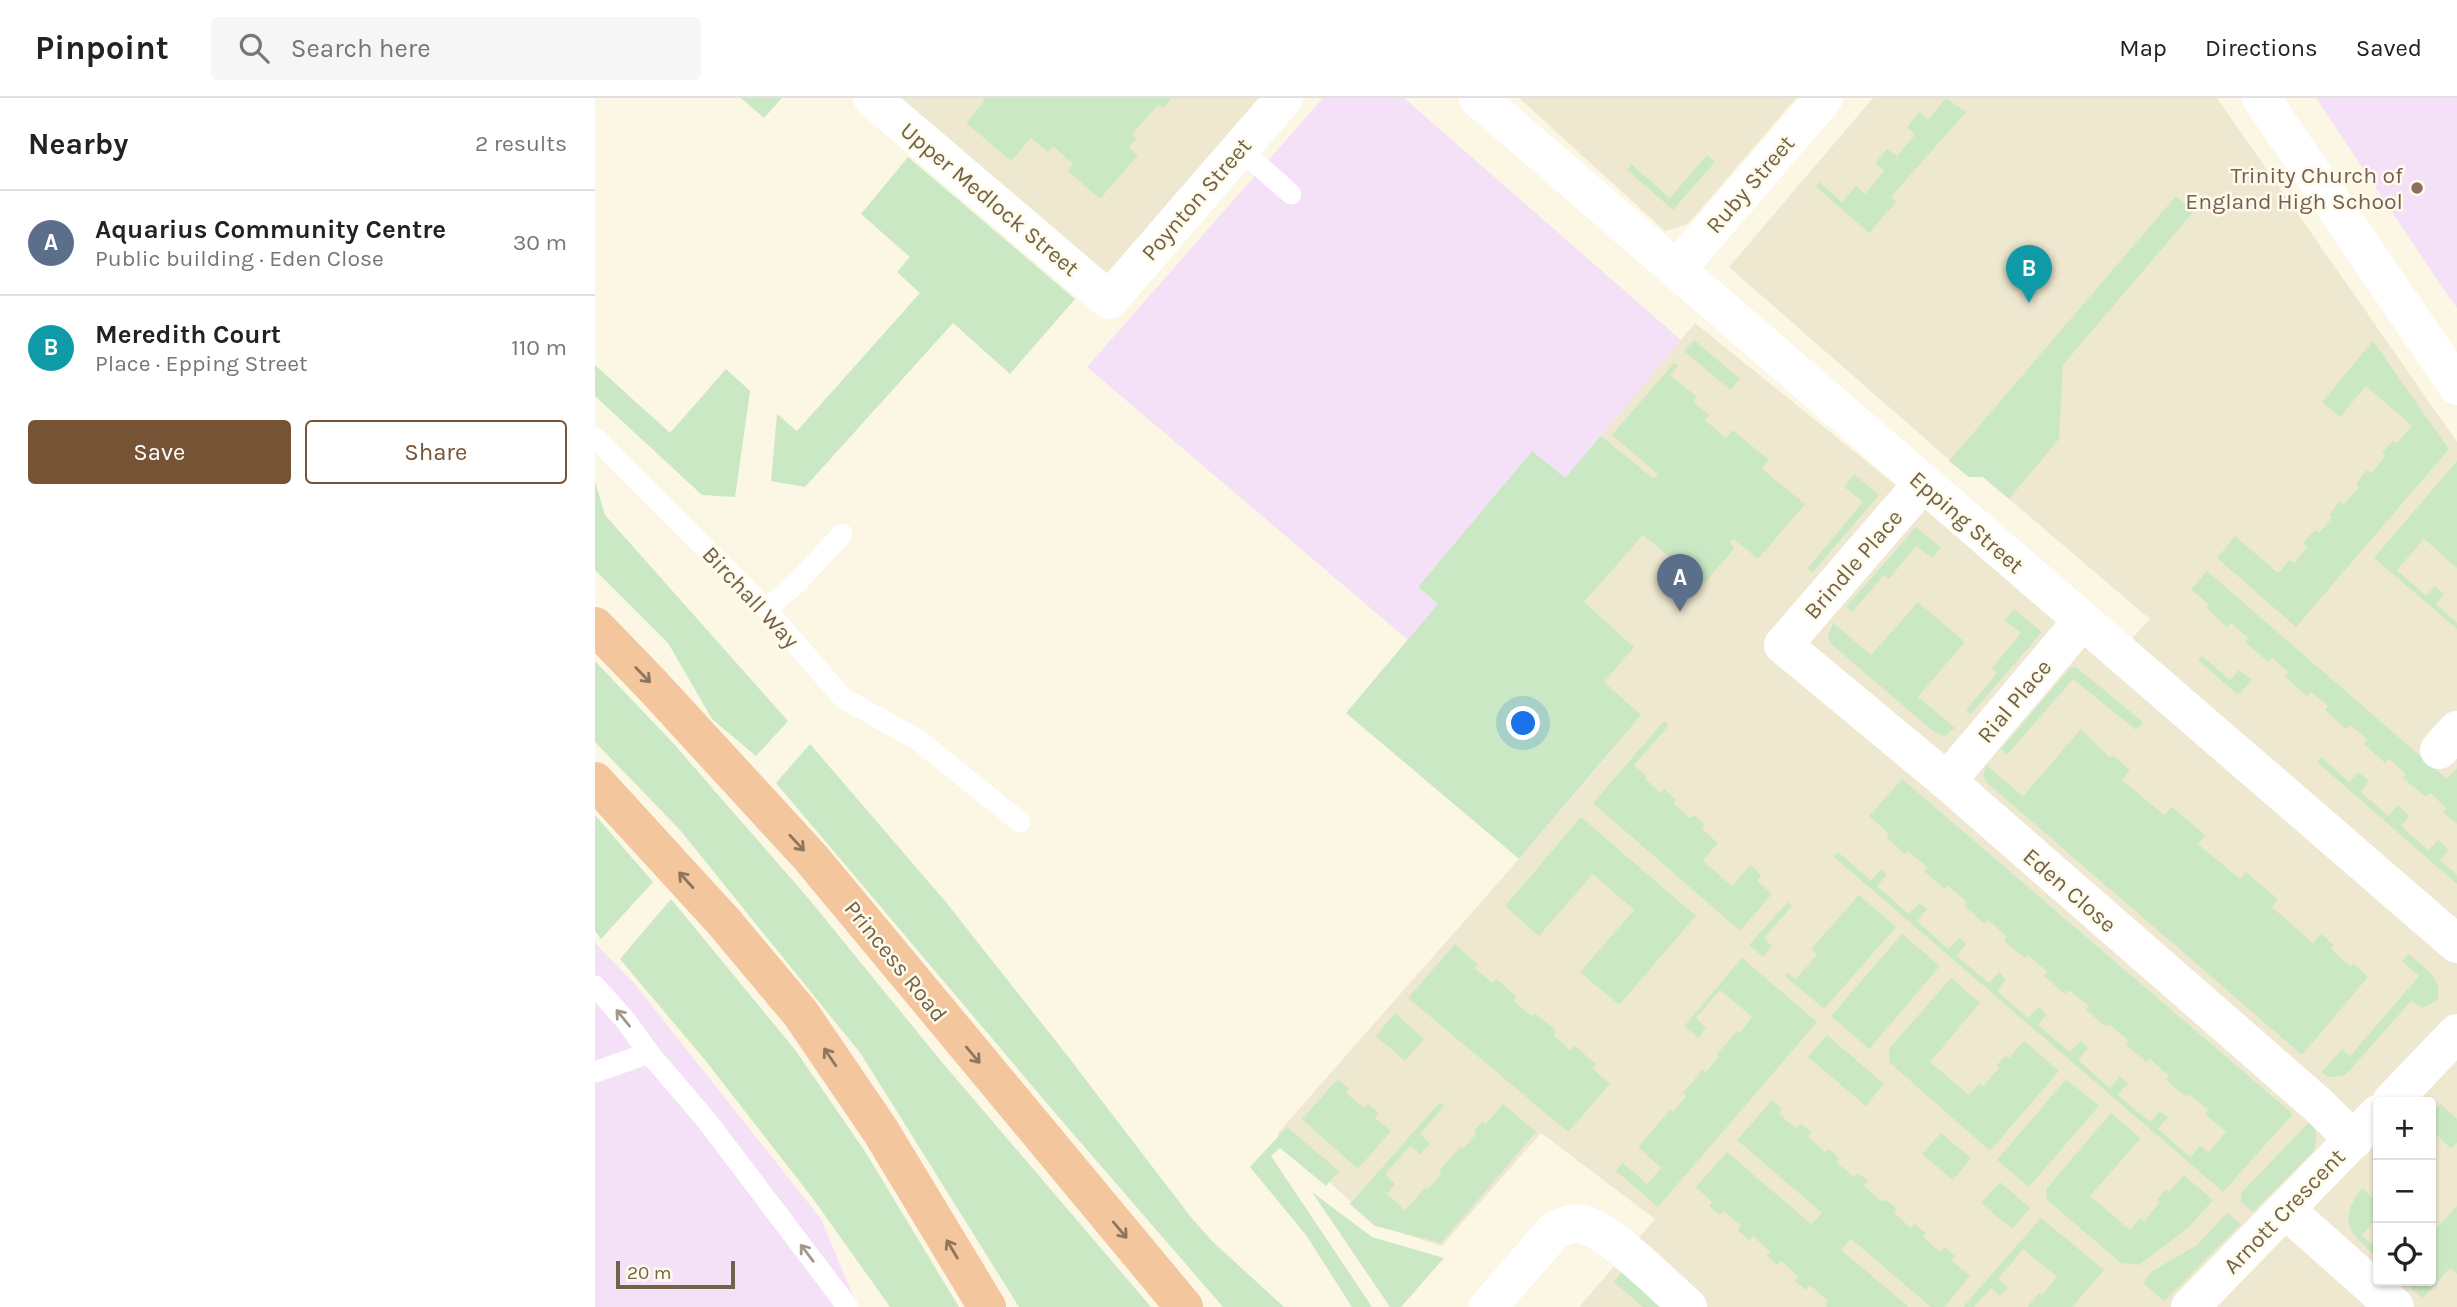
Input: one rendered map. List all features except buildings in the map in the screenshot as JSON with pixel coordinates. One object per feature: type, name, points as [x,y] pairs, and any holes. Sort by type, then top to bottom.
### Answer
[{"type":"highway","name":"Princess Road","points":[[595,626],[811,858],[1184,1307]]},
{"type":"highway","points":[[595,781],[724,922],[801,1014],[880,1130],[987,1307]]},
{"type":"street","name":"Upper Medlock Street","points":[[872,98],[1109,300]]},
{"type":"street","name":"Poynton Street","points":[[1109,300],[1284,98]]},
{"type":"street","name":"Epping Street","points":[[1478,98],[2457,944]]},
{"type":"street","name":"Ruby Street","points":[[1677,270],[1824,98]]},
{"type":"street","points":[[2261,98],[2457,386]]},
{"type":"street","name":"Brindle Place","points":[[1783,645],[1923,484]]},
{"type":"street","name":"Rial Place","points":[[1947,781],[2082,621]]},
{"type":"street","name":"Eden Close","points":[[1783,645],[1947,781],[2317,1104],[2366,1127]]},
{"type":"street","points":[[2396,1097],[2457,1033]]},
{"type":"street","name":"Arnott Crescent","points":[[2190,1307],[2366,1127]]},
{"type":"street","points":[[2286,1210],[2395,1307]]},
{"type":"street","points":[[1488,1307],[1555,1230],[1569,1224],[1585,1224],[1608,1239],[1688,1307]]},
{"type":"lane","points":[[1240,149],[1291,194]]},
{"type":"lane","name":"Birchall Way","points":[[595,438],[766,609],[843,698],[918,740],[1020,822]]},
{"type":"lane","points":[[766,609],[796,584],[842,534]]},
{"type":"lane","points":[[595,986],[707,1121],[848,1307]]},
{"type":"lane","points":[[595,1072],[649,1053]]},
{"type":"shaded area","points":[[887,98],[1262,98],[1108,286]]},
{"type":"shaded area","points":[[1323,98],[1404,98],[1681,340],[1565,479],[1531,452],[1418,587],[1438,604],[1408,640],[1087,367]]},
{"type":"shaded area","points":[[1519,98],[1796,98],[1688,224],[1665,231]]},
{"type":"shaded area","points":[[1873,98],[2217,98],[2457,442],[2457,1307],[1579,1307],[1655,1219],[1541,1133],[1442,1246],[1376,1225],[1277,1134],[1611,751],[1438,604],[1565,478],[1695,323],[2112,660],[2150,619],[1983,477],[1969,477],[1729,267]]},
{"type":"shaded area","name":"Trinity Church of England High School","points":[[2316,98],[2457,98],[2457,308],[2436,278]]},
{"type":"shaded area","points":[[595,943],[633,982],[821,1219],[858,1307],[595,1307]]},
{"type":"green space","points":[[741,98],[782,98],[764,118]]},
{"type":"green space","points":[[983,98],[1172,98],[1163,108],[1158,105],[1132,134],[1136,139],[1129,148],[1138,155],[1100,199],[1068,171],[1073,164],[1053,146],[1048,152],[1031,138],[1011,161],[966,123],[985,100]]},
{"type":"green space","points":[[1946,98],[1966,112],[1891,197],[1896,202],[1869,233],[1816,187],[1819,182],[1842,202],[1856,186],[1865,194],[1884,171],[1875,163],[1887,149],[1897,156],[1915,135],[1907,127],[1919,112],[1928,120]]},
{"type":"green space","points":[[1707,155],[1715,162],[1673,210],[1627,170],[1631,164],[1670,198]]},
{"type":"green space","points":[[908,157],[1075,299],[1010,374],[953,323],[805,487],[771,481],[777,414],[797,431],[920,293],[897,272],[910,257],[861,214]]},
{"type":"green space","points":[[2176,196],[2194,211],[2063,365],[2059,439],[2009,499],[1983,477],[1969,477],[1949,461]]},
{"type":"green space","points":[[1694,340],[1740,379],[1730,390],[1684,351]]},
{"type":"green space","points":[[2373,341],[2449,449],[2296,627],[2217,558],[2235,536],[2278,573],[2290,560],[2294,563],[2307,547],[2303,543],[2315,530],[2319,533],[2332,518],[2329,515],[2340,501],[2344,504],[2359,487],[2356,484],[2367,470],[2371,473],[2385,456],[2382,453],[2393,440],[2397,443],[2412,426],[2366,386],[2340,417],[2322,402]]},
{"type":"green space","points":[[1674,363],[1678,366],[1670,375],[1697,397],[1694,402],[1709,415],[1705,420],[1726,438],[1733,430],[1769,460],[1762,469],[1805,504],[1758,559],[1733,539],[1730,542],[1734,549],[1703,585],[1643,535],[1584,602],[1634,647],[1604,682],[1641,715],[1519,859],[1346,713],[1438,604],[1418,587],[1532,451],[1565,478],[1601,436],[1654,479],[1658,474],[1612,435]]},
{"type":"green space","points":[[595,365],[670,433],[726,369],[750,391],[735,497],[702,495],[595,396]]},
{"type":"green space","points":[[2457,461],[2457,568],[2424,539],[2397,570],[2426,596],[2435,586],[2444,594],[2436,604],[2457,623],[2457,629],[2374,558]]},
{"type":"green space","points":[[1854,474],[1879,495],[1812,573],[1807,569],[1863,502],[1844,487]]},
{"type":"green space","points":[[595,481],[605,515],[788,721],[756,756],[712,719],[668,643],[595,570]]},
{"type":"green space","points":[[1916,527],[1941,548],[1932,558],[1916,546],[1889,579],[1884,575],[1852,612],[1846,607]]},
{"type":"green space","points":[[2207,571],[2447,779],[2457,768],[2457,824],[2443,812],[2446,808],[2430,793],[2426,797],[2403,778],[2406,774],[2389,759],[2385,763],[2364,744],[2367,739],[2350,725],[2346,729],[2325,710],[2328,706],[2311,692],[2307,696],[2285,677],[2288,672],[2272,658],[2268,662],[2245,642],[2248,638],[2231,623],[2227,627],[2206,608],[2208,604],[2191,589]]},
{"type":"green space","points":[[1918,602],[1965,642],[1918,697],[1955,728],[1945,736],[1934,732],[1830,643],[1828,636],[1833,623],[1871,655]]},
{"type":"green space","points":[[2014,609],[2042,632],[1971,714],[1966,710],[1997,673],[1992,668],[2021,633],[2005,620]]},
{"type":"green space","points":[[2202,656],[2230,680],[2239,670],[2252,680],[2238,695],[2198,660]]},
{"type":"green space","points":[[595,661],[673,743],[808,898],[941,1061],[1151,1307],[1019,1307],[861,1054],[680,830],[595,742]]},
{"type":"green space","points":[[2076,667],[2143,722],[2136,730],[2073,679],[2007,755],[2001,749],[2070,668]]},
{"type":"green space","points":[[1664,721],[1669,725],[1634,765],[1661,793],[1664,789],[1676,800],[1673,803],[1690,818],[1694,815],[1705,825],[1702,829],[1718,843],[1703,861],[1732,886],[1750,865],[1761,875],[1757,881],[1772,894],[1740,931],[1593,803]]},
{"type":"green space","points":[[2081,729],[2110,758],[2114,756],[2130,770],[2122,780],[2164,815],[2172,807],[2205,835],[2198,844],[2240,879],[2246,872],[2278,899],[2272,907],[2313,943],[2321,934],[2334,945],[2331,949],[2368,977],[2302,1055],[1987,783],[1983,776],[1986,765],[2023,796]]},
{"type":"green space","points":[[810,744],[945,901],[1190,1216],[1212,1241],[1284,1307],[1223,1307],[776,783]]},
{"type":"green space","points":[[2321,757],[2349,782],[2358,772],[2369,781],[2361,792],[2388,816],[2398,805],[2409,816],[2401,826],[2428,850],[2438,840],[2449,850],[2440,860],[2457,875],[2457,884],[2317,762]]},
{"type":"green space","points":[[1902,779],[2293,1114],[2223,1192],[1834,857],[1838,852],[1871,881],[1881,869],[1887,875],[1877,886],[1909,914],[1919,903],[1927,909],[1917,921],[1948,949],[1959,938],[1966,944],[1957,956],[1989,983],[1999,972],[2006,979],[1997,991],[2028,1018],[2039,1007],[2047,1014],[2038,1025],[2070,1052],[2081,1041],[2088,1048],[2078,1060],[2110,1088],[2120,1076],[2128,1083],[2118,1095],[2150,1122],[2160,1111],[2168,1117],[2158,1129],[2190,1157],[2200,1146],[2209,1152],[2226,1132],[2205,1114],[2208,1110],[2189,1094],[2186,1097],[2166,1080],[2169,1076],[2150,1059],[2146,1062],[2126,1045],[2129,1041],[2086,1010],[2089,1006],[2069,990],[2065,994],[2044,976],[2047,972],[2028,955],[2025,958],[2004,941],[2007,937],[1988,920],[1985,924],[1964,906],[1967,902],[1948,886],[1945,889],[1924,871],[1927,867],[1908,851],[1905,854],[1886,837],[1889,834],[1869,816]]},
{"type":"green space","points":[[595,815],[653,882],[601,939],[595,931]]},
{"type":"green space","points":[[1581,817],[1696,916],[1619,1005],[1580,972],[1634,910],[1593,874],[1539,936],[1505,906]]},
{"type":"green space","points":[[1859,895],[1896,927],[1824,1009],[1785,976],[1788,973],[1796,979],[1817,955],[1811,949]]},
{"type":"green space","points":[[671,899],[796,1051],[866,1153],[959,1307],[890,1307],[814,1200],[705,1060],[620,959]]},
{"type":"green space","points":[[1788,902],[1792,906],[1764,938],[1772,946],[1763,957],[1749,945]]},
{"type":"green space","points":[[1902,934],[1940,966],[1869,1049],[1831,1016]]},
{"type":"green space","points":[[1455,944],[1477,964],[1475,968],[1492,983],[1496,979],[1517,997],[1514,1001],[1531,1016],[1535,1013],[1556,1031],[1553,1035],[1570,1050],[1575,1046],[1596,1064],[1592,1068],[1610,1084],[1568,1132],[1408,998]]},
{"type":"green space","points":[[2409,954],[2435,980],[2439,993],[2437,1000],[2423,1008],[2411,1001],[2350,1070],[2343,1076],[2328,1077],[2322,1072],[2342,1049],[2350,1056],[2419,976],[2402,961]]},
{"type":"green space","points":[[1742,958],[1817,1022],[1658,1207],[1616,1171],[1623,1163],[1647,1184],[1661,1168],[1638,1147],[1670,1110],[1673,1112],[1686,1096],[1683,1093],[1702,1070],[1706,1072],[1719,1056],[1717,1054],[1737,1031],[1740,1033],[1752,1017],[1720,990],[1696,1018],[1706,1028],[1698,1038],[1684,1026]]},
{"type":"green space","points":[[1951,978],[1980,1003],[1930,1062],[1969,1095],[1980,1083],[1983,1086],[1999,1068],[1997,1065],[2005,1056],[2009,1058],[2024,1041],[2059,1071],[1990,1151],[1889,1062],[1889,1049]]},
{"type":"green space","points":[[1395,1013],[1424,1039],[1405,1061],[1376,1036]]},
{"type":"green space","points":[[1827,1035],[1884,1084],[1866,1106],[1808,1057]]},
{"type":"green space","points":[[1338,1079],[1349,1089],[1346,1093],[1364,1108],[1368,1104],[1379,1113],[1375,1118],[1391,1131],[1358,1169],[1302,1119]]},
{"type":"green space","points":[[2066,1079],[2099,1106],[2029,1187],[1997,1160]]},
{"type":"green space","points":[[1772,1100],[1782,1109],[1779,1114],[1796,1128],[1801,1124],[1811,1132],[1808,1137],[1825,1152],[1829,1149],[1839,1158],[1836,1162],[1854,1177],[1858,1173],[1868,1181],[1864,1186],[1882,1202],[1885,1199],[1897,1209],[1894,1213],[1911,1228],[1915,1224],[1926,1233],[1923,1237],[1940,1252],[1944,1247],[1955,1256],[1952,1261],[1970,1276],[1944,1307],[1931,1307],[1851,1239],[1841,1250],[1909,1307],[1827,1307],[1825,1305],[1828,1301],[1810,1285],[1806,1290],[1795,1281],[1798,1276],[1781,1261],[1777,1265],[1767,1256],[1770,1252],[1753,1236],[1749,1240],[1738,1231],[1741,1226],[1724,1211],[1719,1215],[1709,1206],[1712,1202],[1696,1187],[1727,1152],[1811,1224],[1822,1213],[1737,1140]]},
{"type":"green space","points":[[1440,1102],[1444,1106],[1420,1134],[1430,1144],[1420,1154],[1410,1146],[1385,1174],[1395,1184],[1387,1194],[1405,1210],[1442,1174],[1439,1171],[1460,1147],[1463,1149],[1483,1121],[1486,1124],[1503,1104],[1536,1132],[1441,1243],[1375,1226],[1350,1204]]},
{"type":"green space","points":[[2441,1104],[2457,1119],[2457,1143],[2451,1149],[2436,1134],[2436,1110]]},
{"type":"green space","points":[[2111,1113],[2141,1138],[2090,1196],[2130,1230],[2140,1218],[2144,1221],[2160,1202],[2157,1200],[2165,1190],[2169,1192],[2184,1175],[2213,1200],[2189,1227],[2139,1265],[2121,1263],[2046,1199],[2047,1188]]},
{"type":"green space","points":[[2311,1120],[2316,1135],[2314,1151],[2253,1212],[2241,1202],[2241,1193]]},
{"type":"green space","points":[[1287,1127],[1339,1171],[1326,1186],[1280,1148],[1271,1156],[1372,1307],[1352,1307],[1306,1235],[1250,1167]]},
{"type":"green space","points":[[1941,1133],[1971,1158],[1953,1180],[1922,1154]]},
{"type":"green space","points":[[2000,1182],[2030,1208],[2012,1229],[1981,1203]]},
{"type":"green space","points":[[2362,1188],[2373,1198],[2373,1223],[2362,1235],[2373,1245],[2373,1254],[2360,1242],[2350,1227],[2348,1219],[2354,1200]]},
{"type":"green space","points":[[1312,1192],[1372,1237],[1444,1258],[1401,1307],[1390,1307]]},
{"type":"green space","points":[[2457,1206],[2457,1274],[2450,1268],[2436,1284],[2436,1229]]},
{"type":"green space","points":[[2227,1213],[2241,1224],[2164,1301],[2143,1283],[2151,1272],[2197,1245]]},
{"type":"green space","points":[[2041,1218],[2104,1270],[2072,1307],[2027,1307],[2039,1293],[2042,1295],[2057,1277],[2023,1249],[1998,1279],[2008,1288],[2000,1296],[1991,1288],[1974,1307],[1963,1307]]},
{"type":"green space","points":[[1623,1271],[1665,1307],[1643,1307],[1614,1282]]},
{"type":"green space","points":[[2409,1286],[2434,1286],[2423,1298]]},
{"type":"place","name":"Trinity Church of England High School","points":[[2417,188]]},
{"type":"place","name":"Meredith Court","points":[[2029,303]]},
{"type":"place","name":"Aquarius Community Centre","points":[[1680,612]]}]
